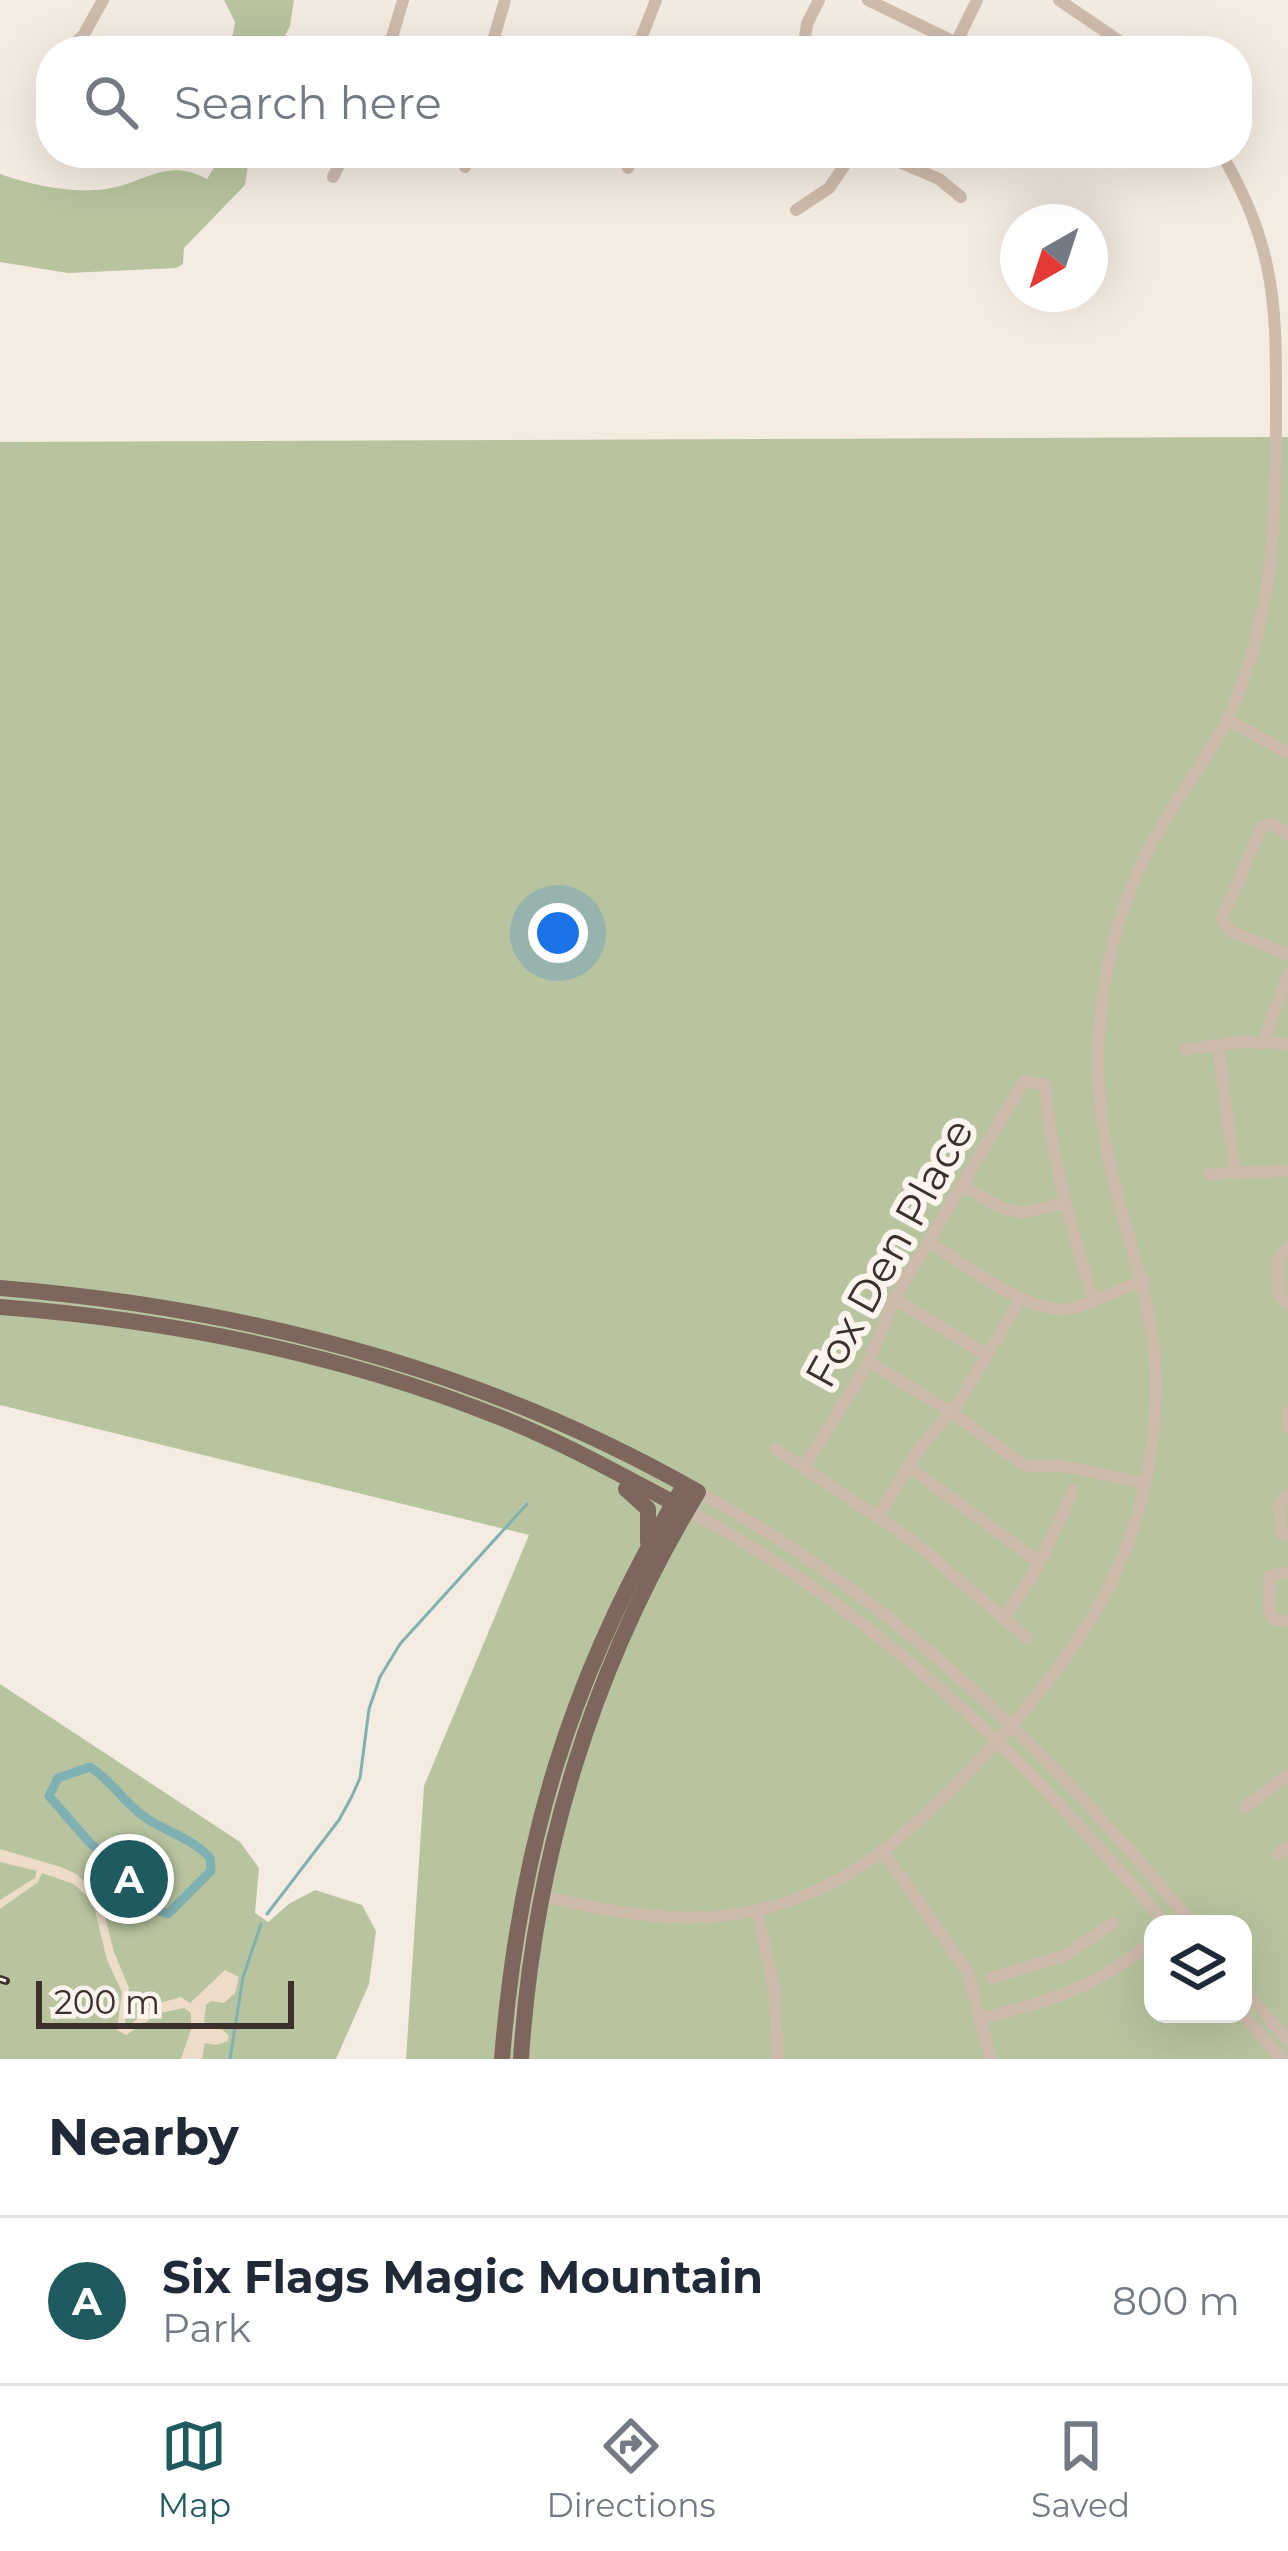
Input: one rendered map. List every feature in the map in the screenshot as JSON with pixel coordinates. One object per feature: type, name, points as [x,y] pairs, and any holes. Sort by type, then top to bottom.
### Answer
[{"type":"main road","points":[[0,1288],[149,1303],[337,1343],[536,1411],[692,1489],[597,1694],[562,1802],[543,1896],[521,2059]]},
{"type":"main road","points":[[0,1307],[165,1325],[308,1355],[486,1412],[681,1507]]},
{"type":"main road","points":[[598,1464],[615,1483],[646,1504],[651,1523],[648,1543]]},
{"type":"main road","points":[[502,2059],[522,1891],[560,1746],[607,1628],[648,1543],[681,1507]]},
{"type":"street","points":[[82,36],[103,0]]},
{"type":"street","points":[[392,36],[403,0]]},
{"type":"street","points":[[494,36],[505,0]]},
{"type":"street","points":[[642,36],[656,0]]},
{"type":"street","points":[[805,36],[819,0]]},
{"type":"street","points":[[868,0],[942,36]]},
{"type":"street","points":[[959,36],[977,0]]},
{"type":"street","points":[[1059,0],[1112,36]]},
{"type":"street","points":[[333,177],[338,168]]},
{"type":"street","points":[[796,210],[829,188],[843,168]]},
{"type":"street","points":[[913,168],[939,179],[961,197]]},
{"type":"street","points":[[522,1891],[668,1916],[757,1911],[820,1889],[912,1830],[1014,1725],[1045,1690],[1095,1617],[1127,1549],[1154,1427],[1156,1382],[1144,1281],[1103,1131],[1098,1058],[1102,999],[1116,932],[1146,854],[1227,719],[1253,653],[1272,567],[1276,380],[1267,263],[1228,168]]},
{"type":"street","points":[[1227,719],[1288,753]]},
{"type":"street","points":[[1288,835],[1272,823],[1257,834],[1223,914],[1223,925],[1288,955]]},
{"type":"street","points":[[1263,1042],[1283,1006],[1288,975]]},
{"type":"street","points":[[1186,1049],[1288,1044]]},
{"type":"street","points":[[1218,1045],[1235,1173]]},
{"type":"street","name":"Fox Den Place","points":[[805,1466],[869,1362],[894,1299],[1024,1081],[1045,1085],[1064,1202]]},
{"type":"street","points":[[1210,1174],[1288,1171]]},
{"type":"street","points":[[962,1185],[997,1206],[1022,1214],[1064,1202],[1093,1300]]},
{"type":"street","points":[[928,1241],[1022,1298],[1052,1310],[1080,1306],[1113,1289],[1144,1281]]},
{"type":"street","points":[[1288,1247],[1278,1260],[1279,1296],[1288,1304]]},
{"type":"street","points":[[878,1516],[1022,1298]]},
{"type":"street","points":[[894,1299],[987,1355]]},
{"type":"street","points":[[869,1362],[951,1412],[1024,1466],[1063,1466],[1144,1483]]},
{"type":"street","points":[[1288,1412],[1288,1428]]},
{"type":"street","points":[[776,1449],[878,1516],[1027,1638]]},
{"type":"street","points":[[908,1466],[1040,1563]]},
{"type":"street","points":[[692,1489],[859,1595],[934,1653],[1014,1725],[1094,1808],[1185,1915]]},
{"type":"street","points":[[1005,1617],[1040,1563],[1073,1490]]},
{"type":"street","points":[[1288,1494],[1279,1504],[1279,1526],[1288,1536]]},
{"type":"street","points":[[681,1507],[752,1547],[844,1610],[944,1690],[1084,1828],[1158,1915]]},
{"type":"street","points":[[1288,1572],[1272,1574],[1269,1595],[1270,1617],[1288,1621]]},
{"type":"street","points":[[1245,1807],[1288,1775]]},
{"type":"street","points":[[884,1852],[958,1955],[992,2059]]},
{"type":"street","points":[[757,1911],[774,1988],[778,2059]]},
{"type":"street","points":[[991,1978],[1064,1956],[1113,1923]]},
{"type":"street","points":[[982,2018],[1082,1989],[1144,1948]]},
{"type":"street","points":[[1252,1999],[1288,2041]]},
{"type":"street","points":[[1251,2023],[1282,2059]]},
{"type":"green space","points":[[224,0],[294,0],[285,36],[233,36],[235,22]]},
{"type":"green space","points":[[214,168],[248,168],[245,185],[184,248],[183,264],[176,268],[68,273],[0,262],[0,174],[79,190],[120,186],[168,171],[207,179]]},
{"type":"green space","points":[[1288,437],[1288,2059],[406,2059],[424,1786],[529,1535],[0,1405],[0,442]]},
{"type":"green space","points":[[0,1684],[240,1842],[259,1868],[255,1913],[268,1922],[315,1890],[362,1905],[376,1931],[369,1984],[336,2059],[0,2059]]},
{"type":"shaded area","points":[[0,1849],[61,1867],[99,1894],[129,1988],[128,2026],[156,2004],[181,1997],[190,2003],[225,1970],[239,1977],[235,1993],[224,2003],[206,2005],[204,2022],[218,2025],[228,2041],[205,2043],[202,2059],[181,2059],[191,2029],[191,2013],[184,2008],[160,2013],[126,2035],[117,2030],[122,1992],[107,1960],[93,1902],[74,1884],[42,1873],[38,1882],[0,1909],[0,1900],[35,1878],[37,1871],[0,1862]]},
{"type":"waterway","points":[[267,1914],[352,1796],[360,1778],[369,1709],[380,1677],[400,1644],[527,1504]]},
{"type":"waterway","points":[[90,1767],[138,1812],[210,1858],[211,1871],[168,1914],[159,1911],[152,1893],[90,1843],[49,1796],[58,1778],[90,1767]]},
{"type":"waterway","points":[[230,2059],[243,1977],[261,1924]]},
{"type":"railway","points":[[0,1979],[6,1981]]},
{"type":"place","name":"Six Flags Magic Mountain","points":[[129,1879]]}]
